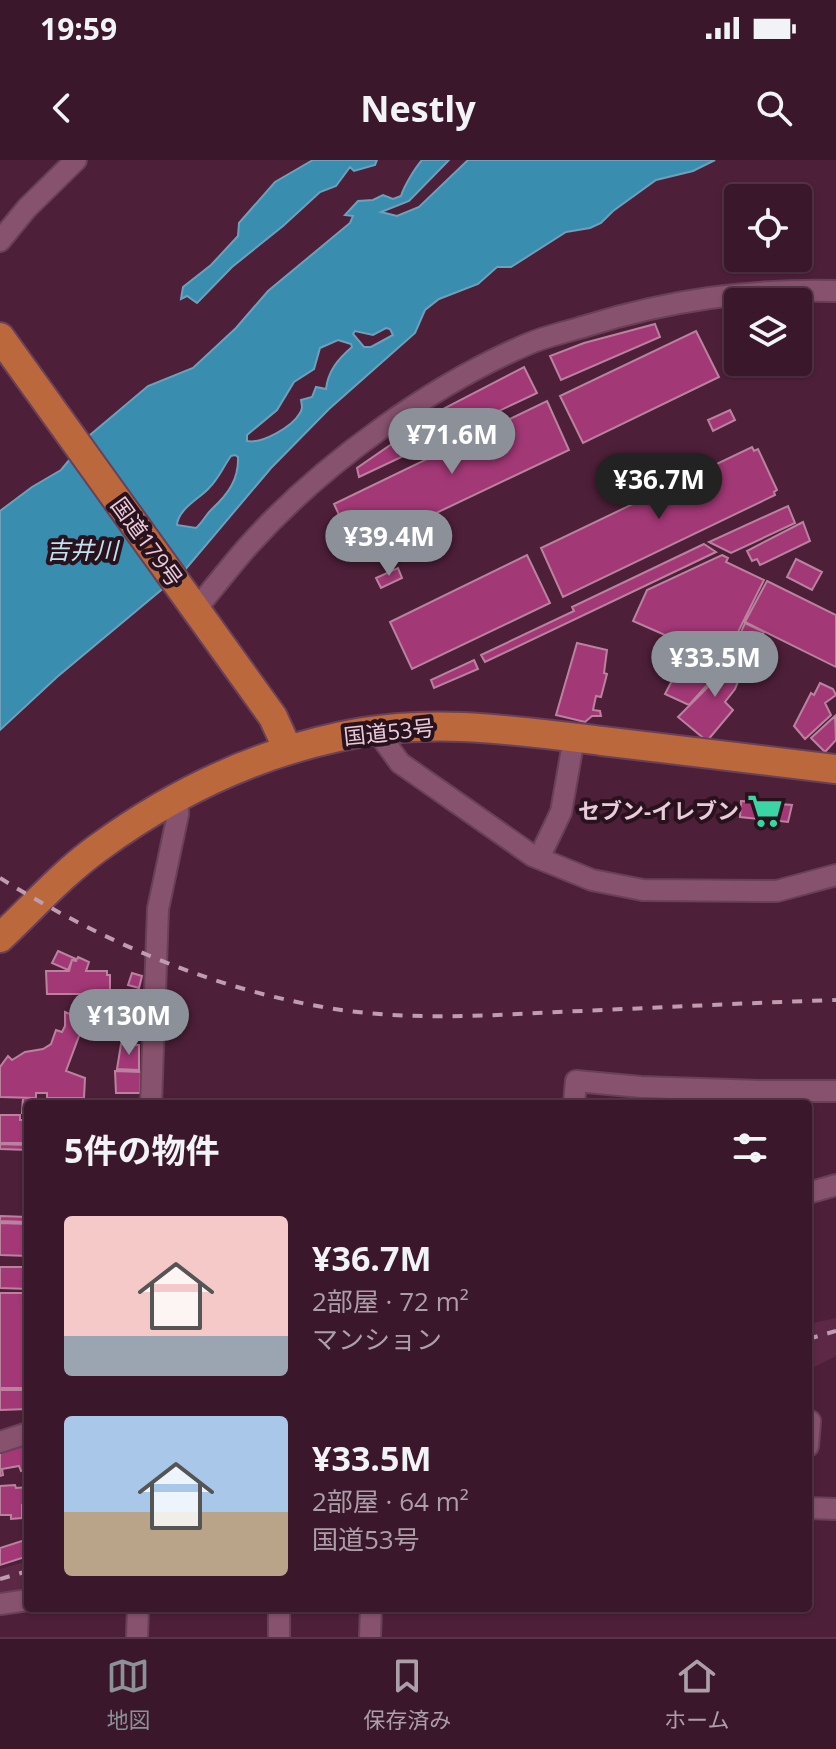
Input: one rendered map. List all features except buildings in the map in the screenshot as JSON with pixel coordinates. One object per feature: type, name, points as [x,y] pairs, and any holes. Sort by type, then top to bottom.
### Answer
[{"type":"highway","name":"国道179号","points":[[0,337],[273,717],[288,750]]},
{"type":"highway","name":"国道53号","points":[[0,938],[97,849],[178,797],[239,767],[340,736],[442,726],[514,729],[836,769]]},
{"type":"street","points":[[0,241],[27,208],[76,160]]},
{"type":"street","points":[[196,609],[251,543],[338,462],[456,381],[529,343],[665,304],[714,295],[790,290],[836,291]]},
{"type":"street","points":[[380,730],[400,763],[539,858],[592,880],[643,890],[777,891],[836,875]]},
{"type":"street","points":[[539,858],[561,812],[574,738]]},
{"type":"street","points":[[151,1100],[158,909],[178,814],[178,797]]},
{"type":"street","points":[[574,1100],[576,1081],[681,1096],[760,1097],[836,1091]]},
{"type":"street","points":[[812,1192],[836,1185]]},
{"type":"street","points":[[0,1442],[24,1434]]},
{"type":"street","points":[[812,1508],[836,1509]]},
{"type":"street","points":[[0,1604],[24,1601]]},
{"type":"street","points":[[137,1637],[138,1612]]},
{"type":"street","points":[[279,1612],[279,1637]]},
{"type":"street","points":[[370,1637],[371,1612]]},
{"type":"shaded area","points":[[836,1318],[836,1356],[812,1368],[812,1323]]},
{"type":"shaded area","points":[[24,1562],[24,1591],[0,1594],[0,1569]]},
{"type":"water","points":[[313,160],[377,160],[375,165],[354,171],[350,167],[336,186],[320,192],[232,267],[197,303],[187,296],[181,299],[183,287],[211,265],[238,236],[239,223],[275,182]]},
{"type":"water","name":"吉井川","points":[[422,160],[449,160],[409,201],[381,212],[397,216],[419,207],[468,160],[715,160],[693,171],[656,180],[601,223],[566,232],[511,267],[497,267],[478,284],[439,299],[425,310],[415,333],[329,409],[271,468],[184,571],[57,677],[0,730],[0,511],[61,470],[90,435],[148,386],[193,368],[236,328],[268,291],[350,223],[353,216],[345,215],[358,201],[373,200],[383,195],[393,199],[401,196]],"holes":[[[386,328],[393,335],[371,347],[364,347],[353,334],[355,331],[373,335]],[[338,340],[352,347],[334,366],[326,389],[316,387],[312,397],[301,400],[301,411],[290,424],[268,437],[247,441],[247,435],[277,410],[294,382],[314,369],[320,348]],[[231,456],[238,457],[232,486],[196,528],[177,525],[181,514],[212,484]]]},
{"type":"railway","points":[[0,878],[76,922],[196,974],[323,1007],[411,1016],[470,1016],[836,1000]]},
{"type":"railway","points":[[812,1338],[836,1331]]},
{"type":"railway","points":[[0,1579],[24,1572]]},
{"type":"place","name":"セブン-イレブン","points":[[765,811]]}]
